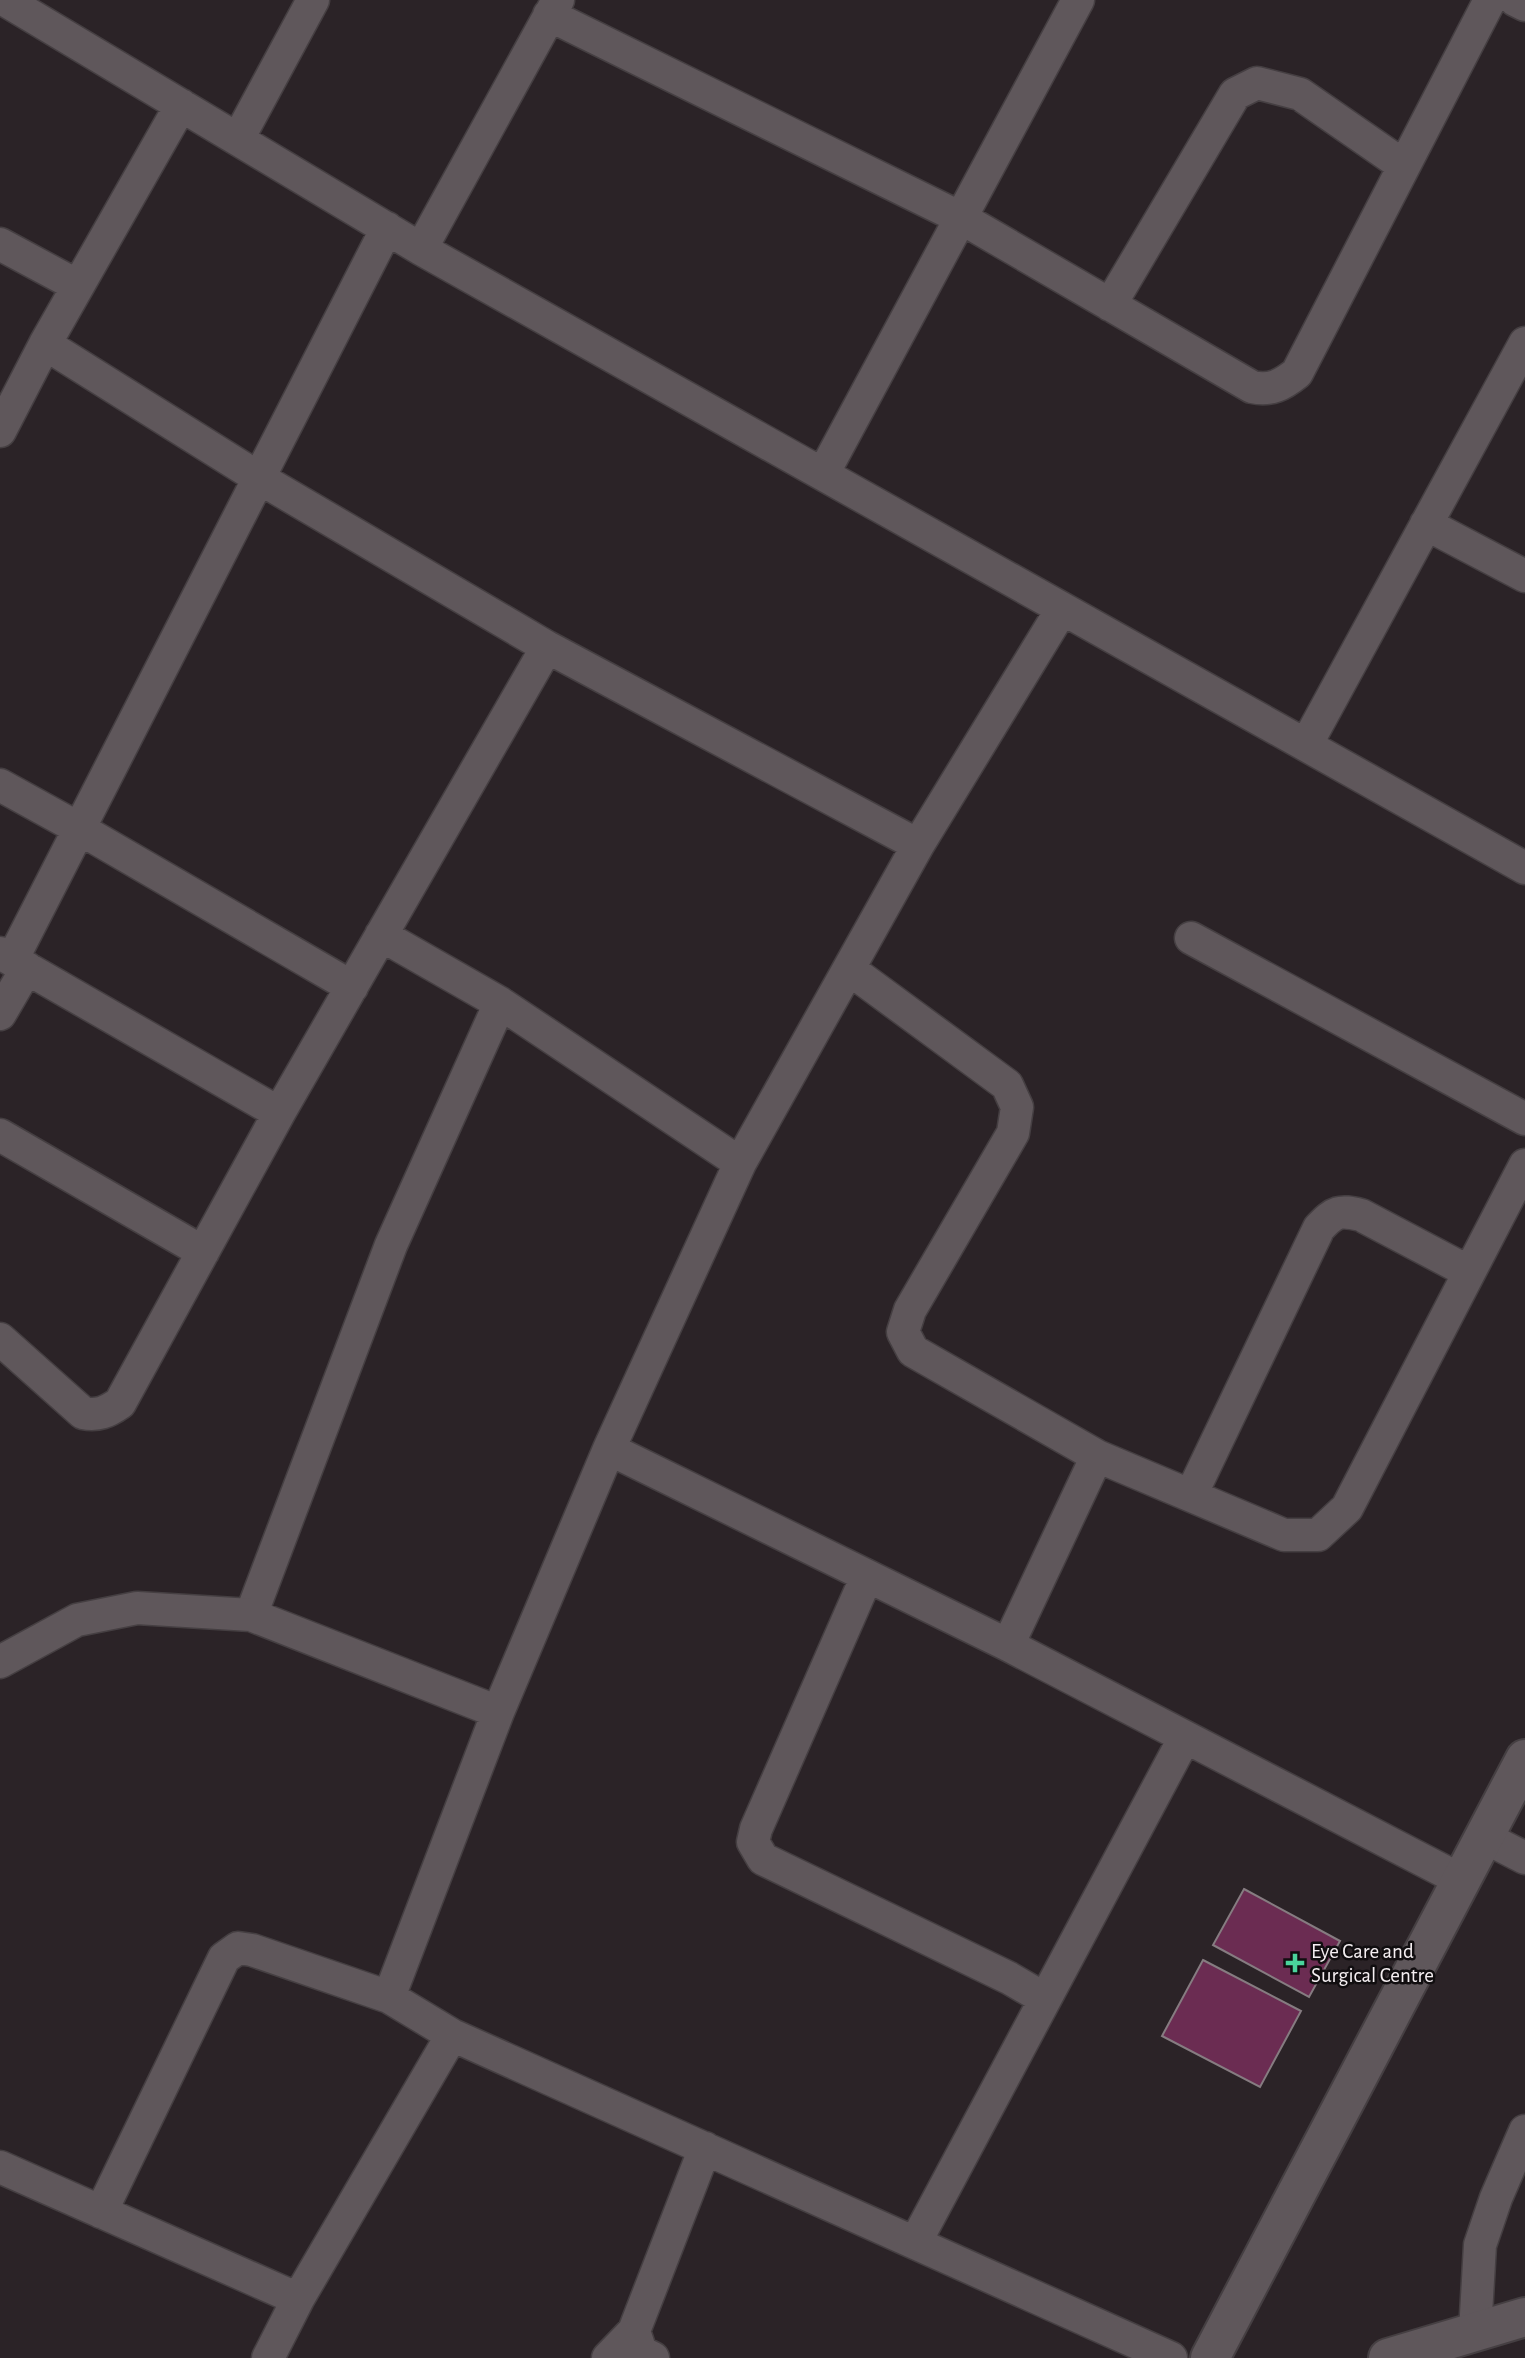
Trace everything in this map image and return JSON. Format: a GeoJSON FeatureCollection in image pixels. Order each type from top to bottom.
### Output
{"type":"FeatureCollection","features":[{"type":"Feature","properties":{"kind":"street"},"geometry":{"type":"LineString","coordinates":[[238,139],[313,0]]}},
{"type":"Feature","properties":{"kind":"street"},"geometry":{"type":"LineString","coordinates":[[823,474],[1078,0]]}},
{"type":"Feature","properties":{"kind":"street"},"geometry":{"type":"LineString","coordinates":[[421,249],[554,8],[961,218],[1252,387],[1266,390],[1283,384],[1297,373],[1490,0]]}},
{"type":"Feature","properties":{"kind":"street"},"geometry":{"type":"LineString","coordinates":[[1515,0],[1525,5]]}},
{"type":"Feature","properties":{"kind":"street"},"geometry":{"type":"LineString","coordinates":[[26,5],[181,105],[421,249],[1525,868]]}},
{"type":"Feature","properties":{"kind":"street"},"geometry":{"type":"LineString","coordinates":[[1110,305],[1236,94],[1257,83],[1300,94],[1404,166]]}},
{"type":"Feature","properties":{"kind":"street"},"geometry":{"type":"LineString","coordinates":[[0,431],[45,344],[181,105]]}},
{"type":"Feature","properties":{"kind":"street"},"geometry":{"type":"LineString","coordinates":[[0,1014],[13,961],[78,828],[387,228]]}},
{"type":"Feature","properties":{"kind":"street"},"geometry":{"type":"LineString","coordinates":[[0,244],[78,286]]}},
{"type":"Feature","properties":{"kind":"street"},"geometry":{"type":"LineString","coordinates":[[1306,745],[1525,343]]}},
{"type":"Feature","properties":{"kind":"street"},"geometry":{"type":"LineString","coordinates":[[45,344],[259,478],[547,647],[918,845]]}},
{"type":"Feature","properties":{"kind":"street"},"geometry":{"type":"LineString","coordinates":[[1426,524],[1525,576]]}},
{"type":"Feature","properties":{"kind":"street"},"geometry":{"type":"LineString","coordinates":[[389,1997],[498,1712],[609,1449],[740,1163],[918,845],[1062,609]]}},
{"type":"Feature","properties":{"kind":"street"},"geometry":{"type":"LineString","coordinates":[[0,1339],[83,1413],[107,1413],[120,1403],[279,1113],[547,647]]}},
{"type":"Feature","properties":{"kind":"street"},"geometry":{"type":"LineString","coordinates":[[0,785],[352,987]]}},
{"type":"Feature","properties":{"kind":"street"},"geometry":{"type":"LineString","coordinates":[[381,936],[500,1003],[740,1163]]}},
{"type":"Feature","properties":{"kind":"street"},"geometry":{"type":"LineString","coordinates":[[1191,938],[1525,1119]]}},
{"type":"Feature","properties":{"kind":"street"},"geometry":{"type":"LineString","coordinates":[[13,961],[279,1113]]}},
{"type":"Feature","properties":{"kind":"street"},"geometry":{"type":"LineString","coordinates":[[849,970],[1007,1085],[1017,1107],[1013,1133],[910,1310],[903,1332],[913,1351],[1097,1456],[1284,1535],[1318,1535],[1347,1508],[1525,1165]]}},
{"type":"Feature","properties":{"kind":"street"},"geometry":{"type":"LineString","coordinates":[[251,1615],[391,1245],[500,1003]]}},
{"type":"Feature","properties":{"kind":"street"},"geometry":{"type":"LineString","coordinates":[[0,1135],[203,1252]]}},
{"type":"Feature","properties":{"kind":"street"},"geometry":{"type":"LineString","coordinates":[[1191,1495],[1319,1227],[1331,1215],[1343,1211],[1362,1215],[1469,1272]]}},
{"type":"Feature","properties":{"kind":"street"},"geometry":{"type":"LineString","coordinates":[[609,1449],[1008,1645],[1461,1880]]}},
{"type":"Feature","properties":{"kind":"street"},"geometry":{"type":"LineString","coordinates":[[1008,1645],[1097,1456]]}},
{"type":"Feature","properties":{"kind":"street"},"geometry":{"type":"LineString","coordinates":[[867,1576],[756,1829],[753,1842],[763,1859],[1009,1978],[1045,1999]]}},
{"type":"Feature","properties":{"kind":"street"},"geometry":{"type":"LineString","coordinates":[[0,1662],[77,1620],[137,1608],[251,1615],[498,1712]]}},
{"type":"Feature","properties":{"kind":"street"},"geometry":{"type":"LineString","coordinates":[[915,2243],[1185,1737]]}},
{"type":"Feature","properties":{"kind":"street"},"geometry":{"type":"LineString","coordinates":[[1210,2358],[1525,1759]]}},
{"type":"Feature","properties":{"kind":"street"},"geometry":{"type":"LineString","coordinates":[[1483,1838],[1525,1858]]}},
{"type":"Feature","properties":{"kind":"street"},"geometry":{"type":"LineString","coordinates":[[101,2211],[224,1958],[238,1948],[252,1950],[389,1997],[452,2035],[1171,2358]]}},
{"type":"Feature","properties":{"kind":"street"},"geometry":{"type":"LineString","coordinates":[[268,2358],[298,2299],[452,2035]]}},
{"type":"Feature","properties":{"kind":"street"},"geometry":{"type":"LineString","coordinates":[[1475,2332],[1480,2245],[1496,2198],[1525,2131]]}},
{"type":"Feature","properties":{"kind":"street"},"geometry":{"type":"LineString","coordinates":[[608,2358],[634,2331],[705,2148]]}},
{"type":"Feature","properties":{"kind":"street"},"geometry":{"type":"LineString","coordinates":[[0,2167],[298,2299]]}},
{"type":"Feature","properties":{"kind":"street"},"geometry":{"type":"LineString","coordinates":[[1388,2358],[1525,2317]]}},
{"type":"Feature","properties":{"kind":"street"},"geometry":{"type":"LineString","coordinates":[[634,2331],[641,2352],[653,2358]]}},
{"type":"Feature","properties":{"kind":"building"},"geometry":{"type":"Polygon","coordinates":[[[1244,1889],[1340,1941],[1309,1997],[1213,1945],[1244,1889]]]}},
{"type":"Feature","properties":{"kind":"building"},"geometry":{"type":"Polygon","coordinates":[[[1203,1960],[1301,2011],[1260,2087],[1162,2036],[1203,1960]]]}},
{"type":"Feature","properties":{"kind":"place","name":"Eye Care and Surgical Centre"},"geometry":{"type":"Point","coordinates":[1295,1963]}}]}
